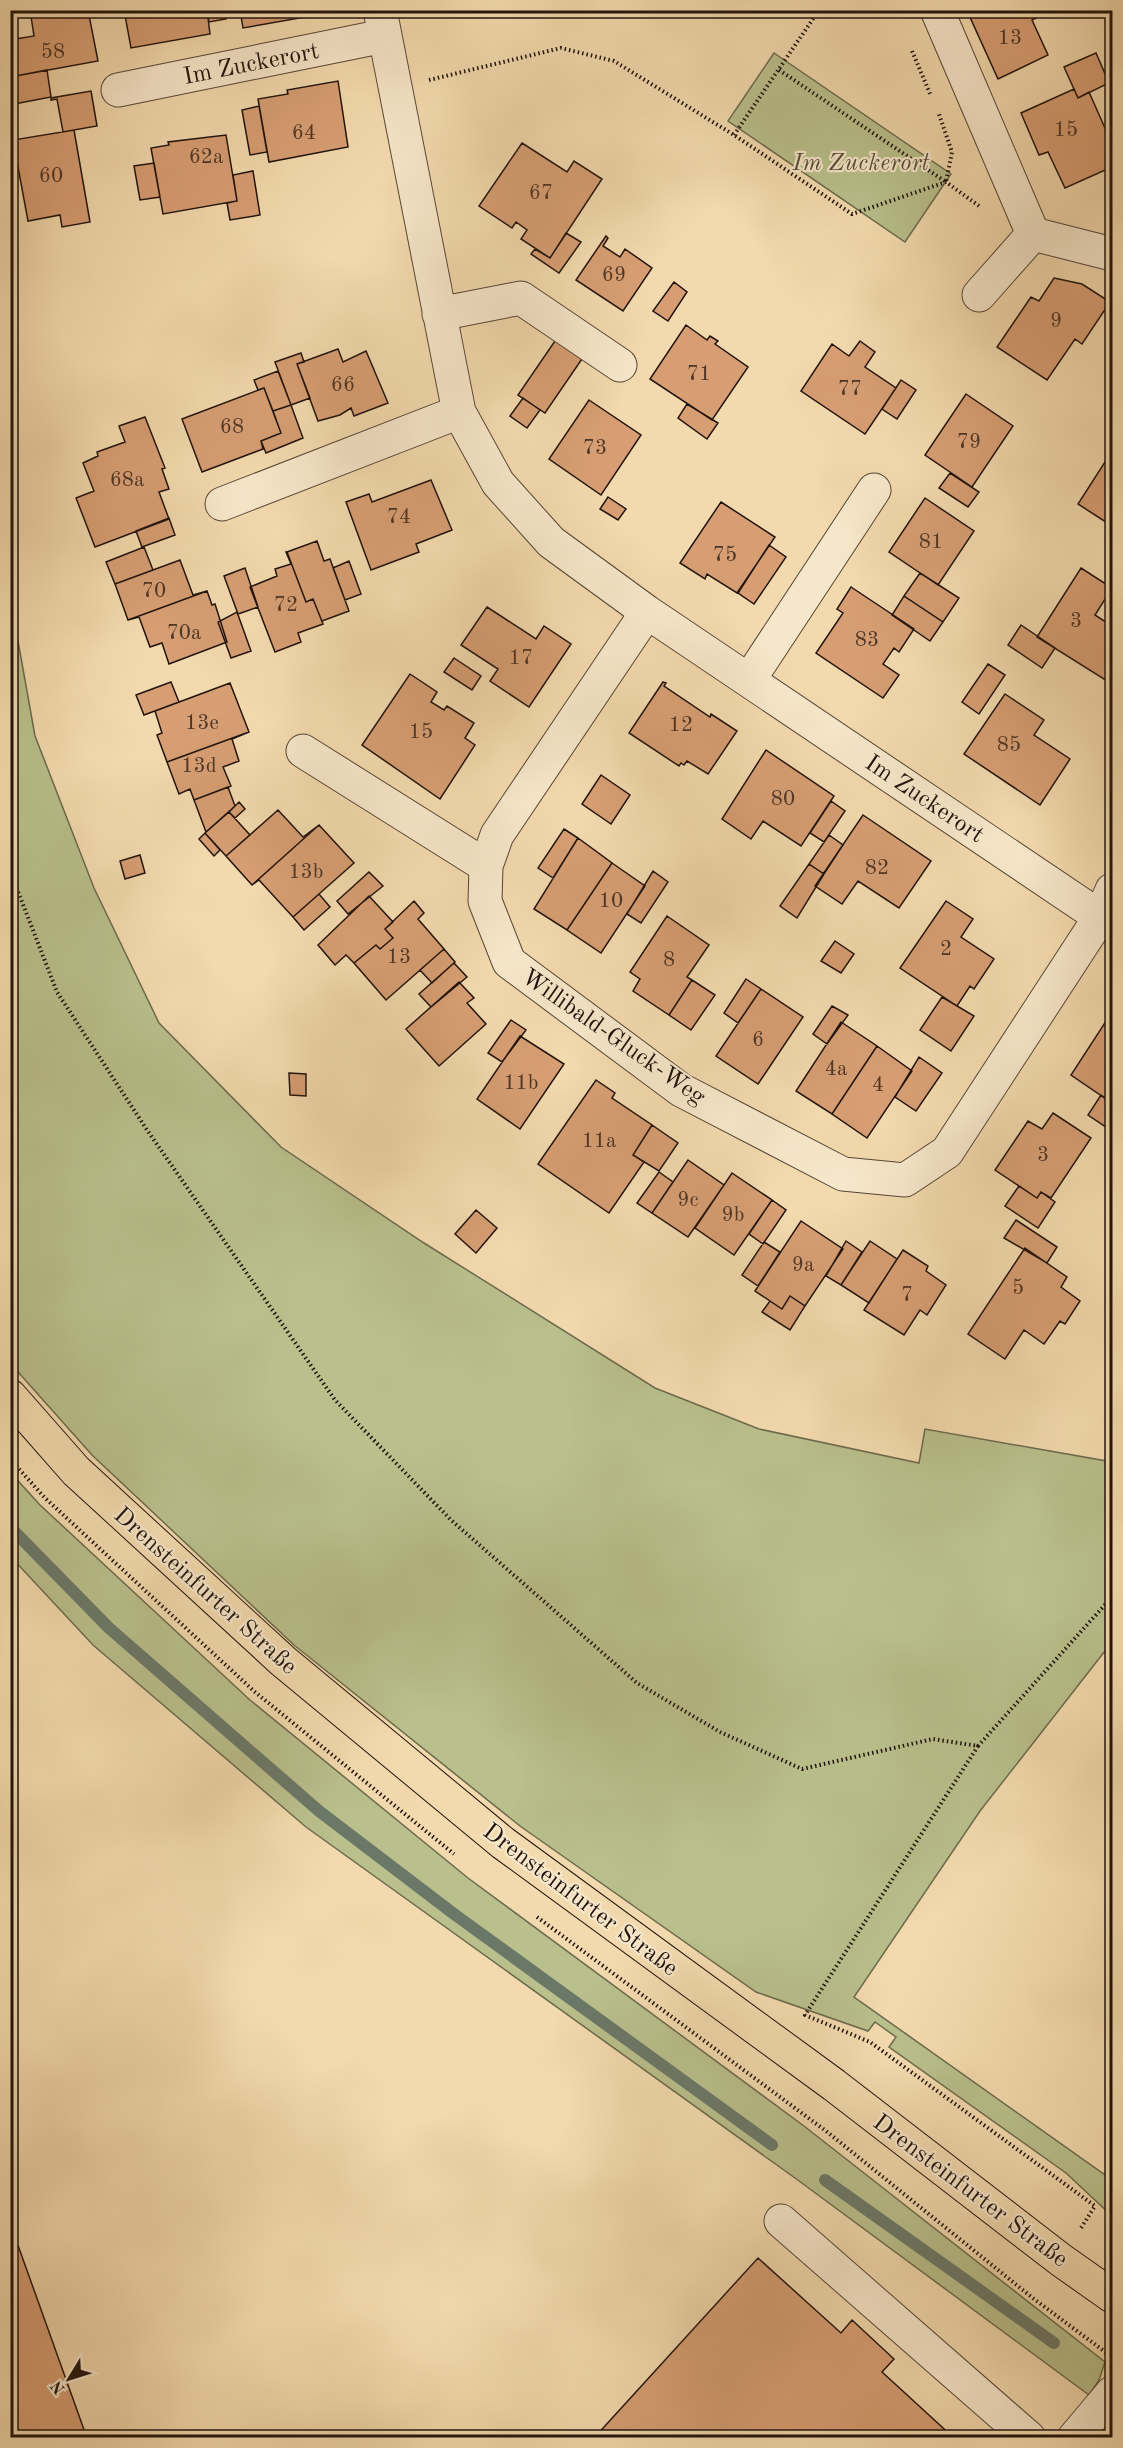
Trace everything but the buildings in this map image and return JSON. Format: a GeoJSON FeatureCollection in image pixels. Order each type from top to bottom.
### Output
{"type":"FeatureCollection","features":[{"type":"Feature","properties":{"kind":"main road","name":"Drensteinfurter Straße"},"geometry":{"type":"LineString","coordinates":[[10,1396],[76,1471],[283,1661],[503,1843],[834,2085],[1061,2260],[1113,2296]]}},
{"type":"Feature","properties":{"kind":"street"},"geometry":{"type":"LineString","coordinates":[[937,10],[1033,234]]}},
{"type":"Feature","properties":{"kind":"street","name":"Im Zuckerort"},"geometry":{"type":"LineString","coordinates":[[118,90],[382,23],[459,412],[498,483],[550,542],[647,612],[1108,911]]}},
{"type":"Feature","properties":{"kind":"street"},"geometry":{"type":"LineString","coordinates":[[1033,234],[1113,254]]}},
{"type":"Feature","properties":{"kind":"street"},"geometry":{"type":"LineString","coordinates":[[979,295],[1033,234]]}},
{"type":"Feature","properties":{"kind":"street"},"geometry":{"type":"LineString","coordinates":[[439,314],[521,298],[620,365]]}},
{"type":"Feature","properties":{"kind":"street"},"geometry":{"type":"LineString","coordinates":[[222,504],[459,412]]}},
{"type":"Feature","properties":{"kind":"street"},"geometry":{"type":"LineString","coordinates":[[749,680],[874,490]]}},
{"type":"Feature","properties":{"kind":"street","name":"Willibald-Gluck-Weg"},"geometry":{"type":"LineString","coordinates":[[647,612],[497,835],[486,866],[485,901],[509,962],[681,1090],[843,1174],[905,1180],[946,1152],[1108,911]]}},
{"type":"Feature","properties":{"kind":"street"},"geometry":{"type":"LineString","coordinates":[[303,751],[486,866]]}},
{"type":"Feature","properties":{"kind":"street"},"geometry":{"type":"LineString","coordinates":[[781,2221],[1029,2438]]}},
{"type":"Feature","properties":{"kind":"street"},"geometry":{"type":"LineString","coordinates":[[1074,2438],[1113,2393]]}},
{"type":"Feature","properties":{"kind":"path"},"geometry":{"type":"LineString","coordinates":[[734,135],[819,10]]}},
{"type":"Feature","properties":{"kind":"path"},"geometry":{"type":"LineString","coordinates":[[910,45],[916,65],[931,97]]}},
{"type":"Feature","properties":{"kind":"path"},"geometry":{"type":"LineString","coordinates":[[394,88],[561,48],[614,60],[734,135],[852,214],[946,182]]}},
{"type":"Feature","properties":{"kind":"path"},"geometry":{"type":"LineString","coordinates":[[779,70],[987,212],[1019,205]]}},
{"type":"Feature","properties":{"kind":"path"},"geometry":{"type":"LineString","coordinates":[[936,108],[952,152],[946,182]]}},
{"type":"Feature","properties":{"kind":"path"},"geometry":{"type":"LineString","coordinates":[[10,871],[57,992],[147,1130],[334,1400],[451,1520],[637,1683],[720,1732],[802,1769],[933,1739],[978,1746]]}},
{"type":"Feature","properties":{"kind":"path"},"geometry":{"type":"LineString","coordinates":[[1095,2206],[870,2042],[805,2015],[978,1746],[1113,1597]]}},
{"type":"Feature","properties":{"kind":"green space","name":"Im Zuckerort"},"geometry":{"type":"Polygon","coordinates":[[[774,53],[951,174],[905,242],[728,121],[774,53]]]}},
{"type":"Feature","properties":{"kind":"green space"},"geometry":{"type":"Polygon","coordinates":[[[11,602],[35,736],[94,888],[159,1023],[281,1147],[424,1243],[655,1388],[759,1429],[919,1463],[925,1429],[1112,1462],[1112,1642],[980,1811],[854,1997],[1112,2180],[1112,2216],[1066,2173],[889,2047],[896,2037],[875,2022],[868,2031],[756,1992],[520,1826],[294,1645],[92,1455],[11,1364],[11,602]]]}},
{"type":"Feature","properties":{"kind":"green space"},"geometry":{"type":"Polygon","coordinates":[[[10,1472],[40,1505],[250,1700],[468,1878],[804,2126],[1105,2362],[1099,2380],[1089,2395],[795,2178],[306,1827],[93,1645],[11,1557],[10,1472]]]}},
{"type":"Feature","properties":{"kind":"waterway"},"geometry":{"type":"LineString","coordinates":[[10,1527],[109,1628],[319,1811],[454,1914],[772,2145]]}},
{"type":"Feature","properties":{"kind":"waterway"},"geometry":{"type":"LineString","coordinates":[[825,2180],[1054,2343]]}}]}
